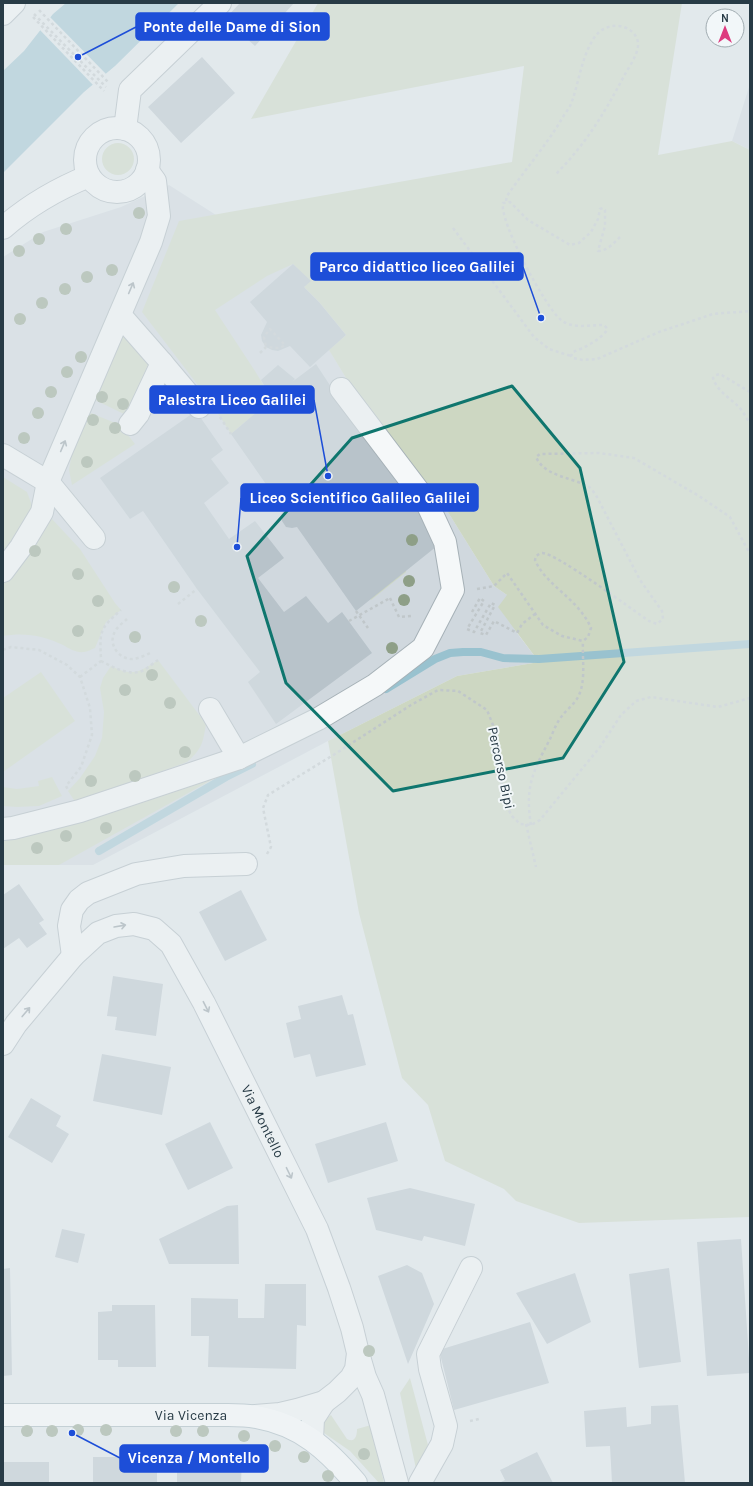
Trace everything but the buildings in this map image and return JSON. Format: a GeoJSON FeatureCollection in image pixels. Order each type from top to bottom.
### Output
{"type":"FeatureCollection","features":[{"type":"Feature","properties":{"kind":"main road","name":"Via Vicenza"},"geometry":{"type":"LineString","coordinates":[[3,1415],[255,1416],[283,1424],[312,1439],[328,1452],[356,1483]]}},
{"type":"Feature","properties":{"kind":"street"},"geometry":{"type":"LineString","coordinates":[[3,14],[14,3]]}},
{"type":"Feature","properties":{"kind":"street"},"geometry":{"type":"LineString","coordinates":[[126,129],[130,90],[220,3]]}},
{"type":"Feature","properties":{"kind":"street"},"geometry":{"type":"LineString","coordinates":[[111,129],[126,129],[135,133],[147,150],[149,160],[147,170],[135,187],[126,191],[115,192],[105,190],[96,184],[89,176],[85,167],[85,156],[93,139],[101,132],[111,129]]}},
{"type":"Feature","properties":{"kind":"street"},"geometry":{"type":"LineString","coordinates":[[3,571],[21,547],[42,512],[47,489],[151,242],[159,216],[155,181],[147,170]]}},
{"type":"Feature","properties":{"kind":"street"},"geometry":{"type":"LineString","coordinates":[[3,228],[18,215],[44,198],[89,176]]}},
{"type":"Feature","properties":{"kind":"street"},"geometry":{"type":"LineString","coordinates":[[120,314],[162,363],[209,410]]}},
{"type":"Feature","properties":{"kind":"street"},"geometry":{"type":"LineString","coordinates":[[130,424],[138,414],[162,363]]}},
{"type":"Feature","properties":{"kind":"street"},"geometry":{"type":"LineString","coordinates":[[3,829],[13,828],[80,811],[238,758],[318,719],[375,685],[423,648],[453,590],[446,542],[426,501],[341,389]]}},
{"type":"Feature","properties":{"kind":"street"},"geometry":{"type":"LineString","coordinates":[[3,455],[47,489],[90,542]]}},
{"type":"Feature","properties":{"kind":"street"},"geometry":{"type":"LineString","coordinates":[[3,470],[47,489]]}},
{"type":"Feature","properties":{"kind":"street"},"geometry":{"type":"LineString","coordinates":[[210,709],[238,758]]}},
{"type":"Feature","properties":{"kind":"street"},"geometry":{"type":"LineString","coordinates":[[73,956],[69,926],[72,910],[79,900],[88,893],[136,874],[184,866],[246,864]]}},
{"type":"Feature","properties":{"kind":"street","name":"Via Montello"},"geometry":{"type":"LineString","coordinates":[[3,1044],[16,1024],[73,956],[98,933],[116,926],[134,924],[154,929],[171,944],[204,1002],[317,1229],[337,1281],[352,1328],[358,1353],[356,1369],[351,1378],[324,1402],[313,1418],[312,1439]]}},
{"type":"Feature","properties":{"kind":"street"},"geometry":{"type":"LineString","coordinates":[[420,1483],[442,1444],[446,1426],[430,1369],[428,1354],[471,1268]]}},
{"type":"Feature","properties":{"kind":"street"},"geometry":{"type":"LineString","coordinates":[[358,1353],[365,1377],[371,1390],[397,1483]]}},
{"type":"Feature","properties":{"kind":"street"},"geometry":{"type":"LineString","coordinates":[[345,1384],[356,1383],[371,1390]]}},
{"type":"Feature","properties":{"kind":"street","name":"Via Montello"},"geometry":{"type":"LineString","coordinates":[[255,1416],[286,1413],[324,1402]]}},
{"type":"Feature","properties":{"kind":"path"},"geometry":{"type":"LineString","coordinates":[[40,10],[111,85]]}},
{"type":"Feature","properties":{"kind":"path"},"geometry":{"type":"LineString","coordinates":[[32,17],[109,96]]}},
{"type":"Feature","properties":{"kind":"path"},"geometry":{"type":"LineString","coordinates":[[42,21],[107,88]]}},
{"type":"Feature","properties":{"kind":"path"},"geometry":{"type":"LineString","coordinates":[[555,175],[588,138],[613,97],[633,59],[638,46],[637,36],[630,30],[621,26],[610,26],[602,30],[595,37],[588,48],[570,105],[555,131],[507,196],[503,207],[504,215],[518,250],[546,302],[561,320],[571,326],[603,325],[606,327],[607,330],[604,334],[581,349],[573,352],[571,356]]}},
{"type":"Feature","properties":{"kind":"path"},"geometry":{"type":"LineString","coordinates":[[506,202],[510,202],[528,220],[570,245],[580,243],[591,232],[598,219],[600,209],[603,208],[606,212],[605,226],[598,251],[601,252],[605,250],[620,237]]}},
{"type":"Feature","properties":{"kind":"path"},"geometry":{"type":"LineString","coordinates":[[453,228],[534,337],[549,350],[571,356],[573,358],[582,360],[597,359],[659,332],[713,314],[750,311]]}},
{"type":"Feature","properties":{"kind":"path"},"geometry":{"type":"LineString","coordinates":[[260,353],[266,347],[280,348],[285,345],[270,328],[264,337],[266,347]]}},
{"type":"Feature","properties":{"kind":"path"},"geometry":{"type":"LineString","coordinates":[[750,392],[720,374],[716,375],[714,378],[719,389],[740,408],[750,423]]}},
{"type":"Feature","properties":{"kind":"path"},"geometry":{"type":"LineString","coordinates":[[209,410],[231,434]]}},
{"type":"Feature","properties":{"kind":"path"},"geometry":{"type":"LineString","coordinates":[[494,586],[507,572],[543,625],[562,636],[582,641],[588,637],[591,628],[586,618],[575,604],[539,569],[535,560],[536,556],[542,553],[551,555],[649,621],[657,624],[663,619],[662,611],[640,580],[597,497],[589,487],[556,475],[539,462],[536,457],[540,454],[599,453],[634,458],[699,496],[730,517],[750,554]]}},
{"type":"Feature","properties":{"kind":"path"},"geometry":{"type":"LineString","coordinates":[[178,604],[198,589]]}},
{"type":"Feature","properties":{"kind":"path"},"geometry":{"type":"LineString","coordinates":[[348,621],[390,598],[399,618],[413,616]]}},
{"type":"Feature","properties":{"kind":"path"},"geometry":{"type":"LineString","coordinates":[[468,618],[480,598],[484,601],[467,629],[474,632],[491,603],[495,605],[480,633],[486,635],[494,621],[517,633],[522,624],[535,614]]}},
{"type":"Feature","properties":{"kind":"path"},"geometry":{"type":"LineString","coordinates":[[102,661],[101,633],[106,622],[121,610]]}},
{"type":"Feature","properties":{"kind":"path"},"geometry":{"type":"LineString","coordinates":[[356,611],[368,628]]}},
{"type":"Feature","properties":{"kind":"path"},"geometry":{"type":"LineString","coordinates":[[127,619],[115,630],[112,638],[114,648],[122,656],[132,659],[152,652]]}},
{"type":"Feature","properties":{"kind":"path"},"geometry":{"type":"LineString","coordinates":[[582,641],[582,682],[579,695],[572,706],[561,717],[534,768],[528,795],[531,825],[540,820],[600,747],[621,715],[636,701],[652,696],[718,707],[750,698]]}},
{"type":"Feature","properties":{"kind":"path"},"geometry":{"type":"LineString","coordinates":[[3,650],[11,647],[40,650],[66,665],[80,677],[90,708],[92,735],[81,767],[66,786],[80,811]]}},
{"type":"Feature","properties":{"kind":"path"},"geometry":{"type":"LineString","coordinates":[[102,661],[117,669],[131,672],[142,671],[158,660]]}},
{"type":"Feature","properties":{"kind":"path"},"geometry":{"type":"LineString","coordinates":[[80,677],[102,661]]}},
{"type":"Feature","properties":{"kind":"path","name":"Percorso Bipi"},"geometry":{"type":"LineString","coordinates":[[246,864],[264,858],[271,847],[263,808],[268,795],[411,705],[438,690],[458,691],[487,710],[494,725],[507,807],[512,816],[520,824],[531,825]]}},
{"type":"Feature","properties":{"kind":"path"},"geometry":{"type":"LineString","coordinates":[[750,780],[750,788]]}},
{"type":"Feature","properties":{"kind":"path"},"geometry":{"type":"LineString","coordinates":[[526,824],[536,867]]}},
{"type":"Feature","properties":{"kind":"highlighted area"},"geometry":{"type":"Polygon","coordinates":[[[512,386],[580,468],[624,662],[563,758],[393,791],[286,683],[247,556],[352,438],[512,386]]]}},
{"type":"Feature","properties":{"kind":"shaded area"},"geometry":{"type":"Polygon","coordinates":[[[750,84],[750,150],[732,141],[750,84]]]}},
{"type":"Feature","properties":{"kind":"shaded area"},"geometry":{"type":"Polygon","coordinates":[[[169,185],[293,264],[311,281],[305,288],[319,302],[346,335],[330,351],[349,383],[446,509],[494,586],[507,595],[517,633],[539,662],[457,676],[328,741],[93,865],[3,865],[3,257],[43,232],[121,207],[169,185]]]}},
{"type":"Feature","properties":{"kind":"green space"},"geometry":{"type":"Polygon","coordinates":[[[318,3],[682,3],[658,155],[732,141],[750,150],[750,1217],[579,1223],[516,1201],[504,1189],[445,1161],[428,1105],[402,1078],[359,913],[328,741],[457,676],[539,662],[498,607],[507,595],[494,586],[446,509],[349,383],[329,350],[346,335],[319,302],[304,287],[310,281],[293,264],[267,276],[215,310],[272,399],[292,382],[400,529],[406,572],[371,600],[245,422],[231,434],[210,401],[142,312],[179,221],[512,162],[524,66],[251,119],[318,3]]]}},
{"type":"Feature","properties":{"kind":"green space"},"geometry":{"type":"Polygon","coordinates":[[[115,143],[121,143],[131,150],[134,159],[133,165],[127,172],[121,175],[115,175],[105,168],[102,162],[102,156],[109,146],[115,143]]]}},
{"type":"Feature","properties":{"kind":"green space"},"geometry":{"type":"Polygon","coordinates":[[[125,328],[151,358],[126,415],[95,400],[125,328]]]}},
{"type":"Feature","properties":{"kind":"green space"},"geometry":{"type":"Polygon","coordinates":[[[91,413],[120,425],[135,444],[72,485],[69,470],[72,452],[91,413]]]}},
{"type":"Feature","properties":{"kind":"green space"},"geometry":{"type":"Polygon","coordinates":[[[3,477],[27,492],[33,508],[24,527],[3,554],[3,477]]]}},
{"type":"Feature","properties":{"kind":"green space"},"geometry":{"type":"Polygon","coordinates":[[[52,519],[80,549],[121,610],[106,622],[95,648],[85,652],[76,651],[41,637],[19,634],[3,636],[3,583],[52,519]]]}},
{"type":"Feature","properties":{"kind":"green space"},"geometry":{"type":"Polygon","coordinates":[[[158,660],[206,724],[203,741],[199,749],[187,762],[76,803],[68,791],[80,778],[95,756],[102,738],[104,712],[100,688],[103,678],[111,666],[125,671],[136,672],[146,668],[158,660]]]}},
{"type":"Feature","properties":{"kind":"green space"},"geometry":{"type":"Polygon","coordinates":[[[41,672],[75,721],[3,772],[3,698],[41,672]]]}},
{"type":"Feature","properties":{"kind":"green space"},"geometry":{"type":"Polygon","coordinates":[[[242,763],[59,865],[3,865],[3,837],[242,763]]]}},
{"type":"Feature","properties":{"kind":"green space"},"geometry":{"type":"Polygon","coordinates":[[[52,777],[62,796],[39,806],[3,806],[3,787],[17,789],[39,786],[38,781],[52,777]]]}},
{"type":"Feature","properties":{"kind":"green space"},"geometry":{"type":"Polygon","coordinates":[[[410,1378],[428,1445],[416,1469],[400,1393],[410,1378]]]}},
{"type":"Feature","properties":{"kind":"green space"},"geometry":{"type":"Polygon","coordinates":[[[331,1415],[347,1439],[350,1440],[355,1438],[357,1429],[371,1425],[384,1483],[379,1483],[350,1451],[321,1431],[323,1421],[331,1415]]]}},
{"type":"Feature","properties":{"kind":"water"},"geometry":{"type":"Polygon","coordinates":[[[66,3],[179,3],[115,66],[84,92],[3,173],[3,71],[24,51],[53,14],[66,3]]]}},
{"type":"Feature","properties":{"kind":"pier"},"geometry":{"type":"Polygon","coordinates":[[[49,16],[107,75],[94,86],[39,29],[49,16]]]}},
{"type":"Feature","properties":{"kind":"waterway"},"geometry":{"type":"LineString","coordinates":[[386,689],[435,659],[450,653],[481,652],[503,658],[539,659],[750,644]]}},
{"type":"Feature","properties":{"kind":"waterway"},"geometry":{"type":"LineString","coordinates":[[99,851],[226,777],[252,764]]}},
{"type":"Feature","properties":{"kind":"place","name":"Ponte delle Dame di Sion"},"geometry":{"type":"Point","coordinates":[78,57]}},
{"type":"Feature","properties":{"kind":"place","name":"Parco didattico liceo Galilei"},"geometry":{"type":"Point","coordinates":[541,318]}},
{"type":"Feature","properties":{"kind":"place","name":"Palestra Liceo Galilei"},"geometry":{"type":"Point","coordinates":[328,476]}},
{"type":"Feature","properties":{"kind":"place","name":"Liceo Scientifico Galileo Galilei"},"geometry":{"type":"Point","coordinates":[237,547]}},
{"type":"Feature","properties":{"kind":"place","name":"Vicenza / Montello"},"geometry":{"type":"Point","coordinates":[72,1433]}}]}
